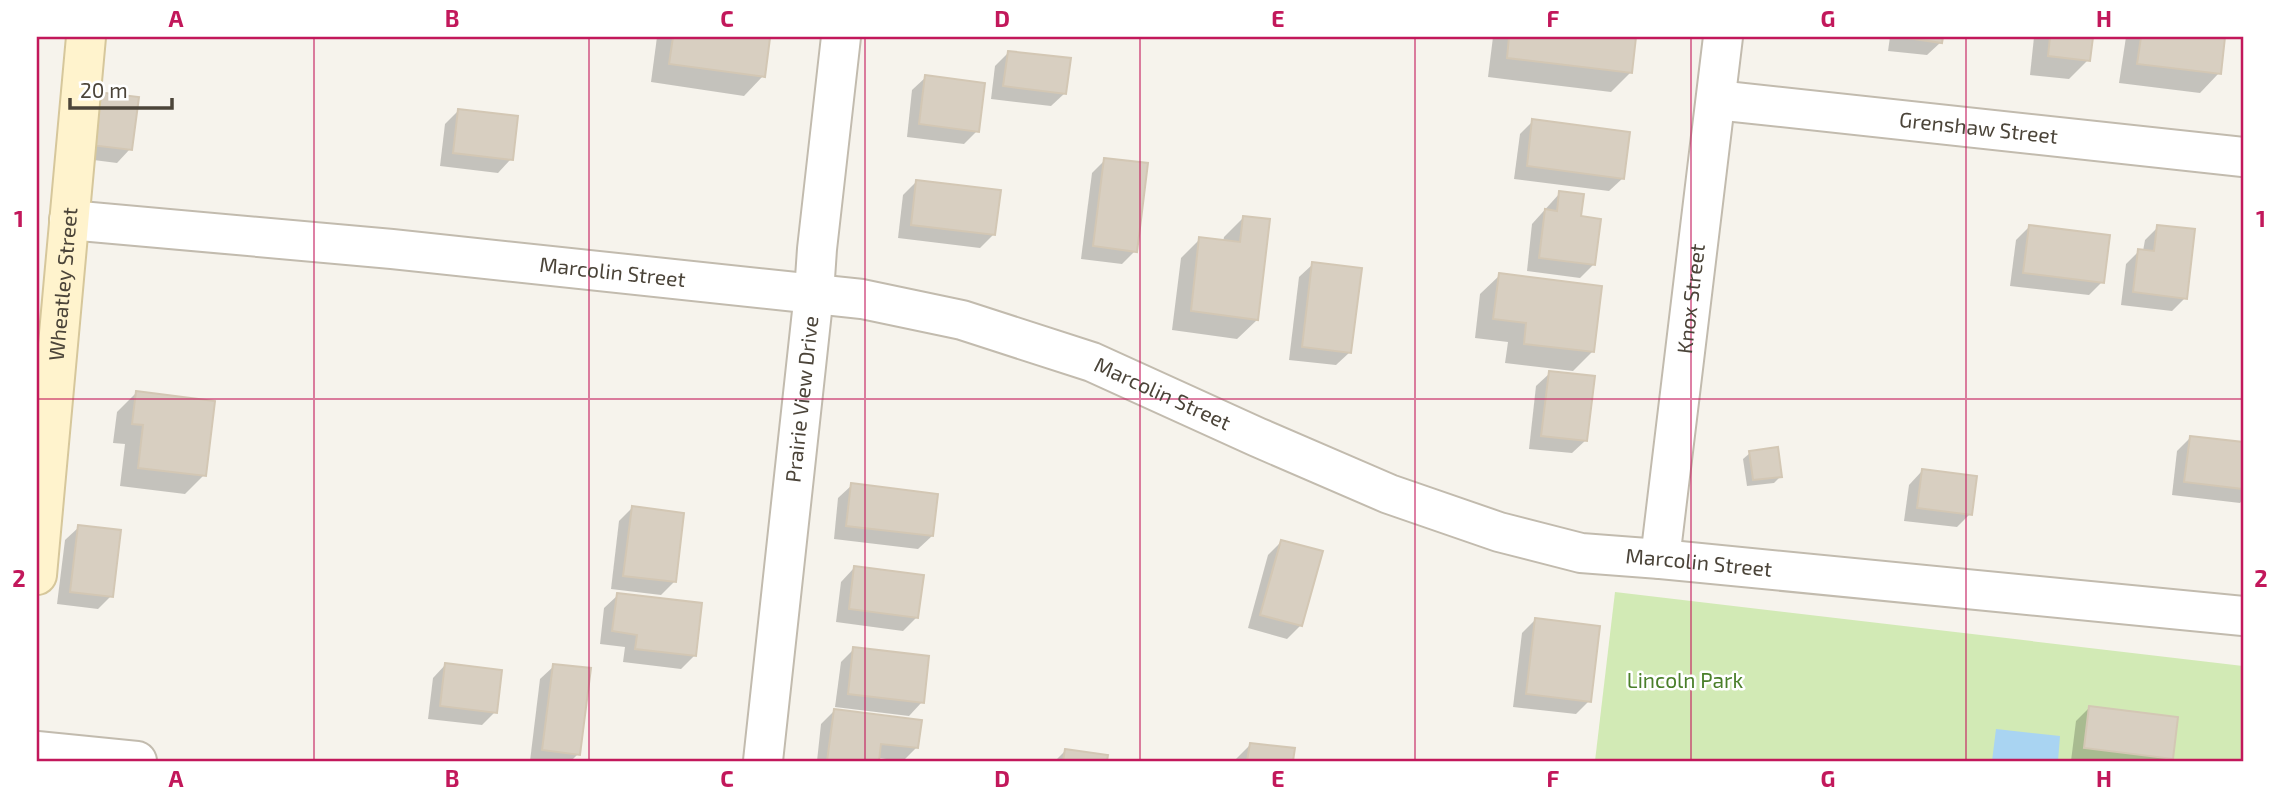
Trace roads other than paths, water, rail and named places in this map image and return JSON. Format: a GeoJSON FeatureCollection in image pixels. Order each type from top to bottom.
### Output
{"type":"FeatureCollection","features":[{"type":"Feature","properties":{"kind":"main road","name":"Wheatley Street"},"geometry":{"type":"LineString","coordinates":[[37,575],[86,37]]}},
{"type":"Feature","properties":{"kind":"street","name":"Prairie View Drive"},"geometry":{"type":"LineString","coordinates":[[763,761],[841,37]]}},
{"type":"Feature","properties":{"kind":"street","name":"Knox Street"},"geometry":{"type":"LineString","coordinates":[[1660,559],[1723,37]]}},
{"type":"Feature","properties":{"kind":"street","name":"Grenshaw Street"},"geometry":{"type":"LineString","coordinates":[[1716,100],[2243,157]]}},
{"type":"Feature","properties":{"kind":"street","name":"Marcolin Street"},"geometry":{"type":"LineString","coordinates":[[69,220],[392,249],[862,299],[962,320],[1092,362],[1389,494],[1499,532],[1581,553],[2243,616]]}},
{"type":"Feature","properties":{"kind":"street"},"geometry":{"type":"LineString","coordinates":[[37,751],[137,761]]}},
{"type":"Feature","properties":{"kind":"water"},"geometry":{"type":"Polygon","coordinates":[[[1996,729],[2060,736],[2058,761],[1992,761],[1996,729]]]}},
{"type":"Feature","properties":{"kind":"park label","name":"Lincoln Park"},"geometry":{"type":"Point","coordinates":[1685,681]}}]}
